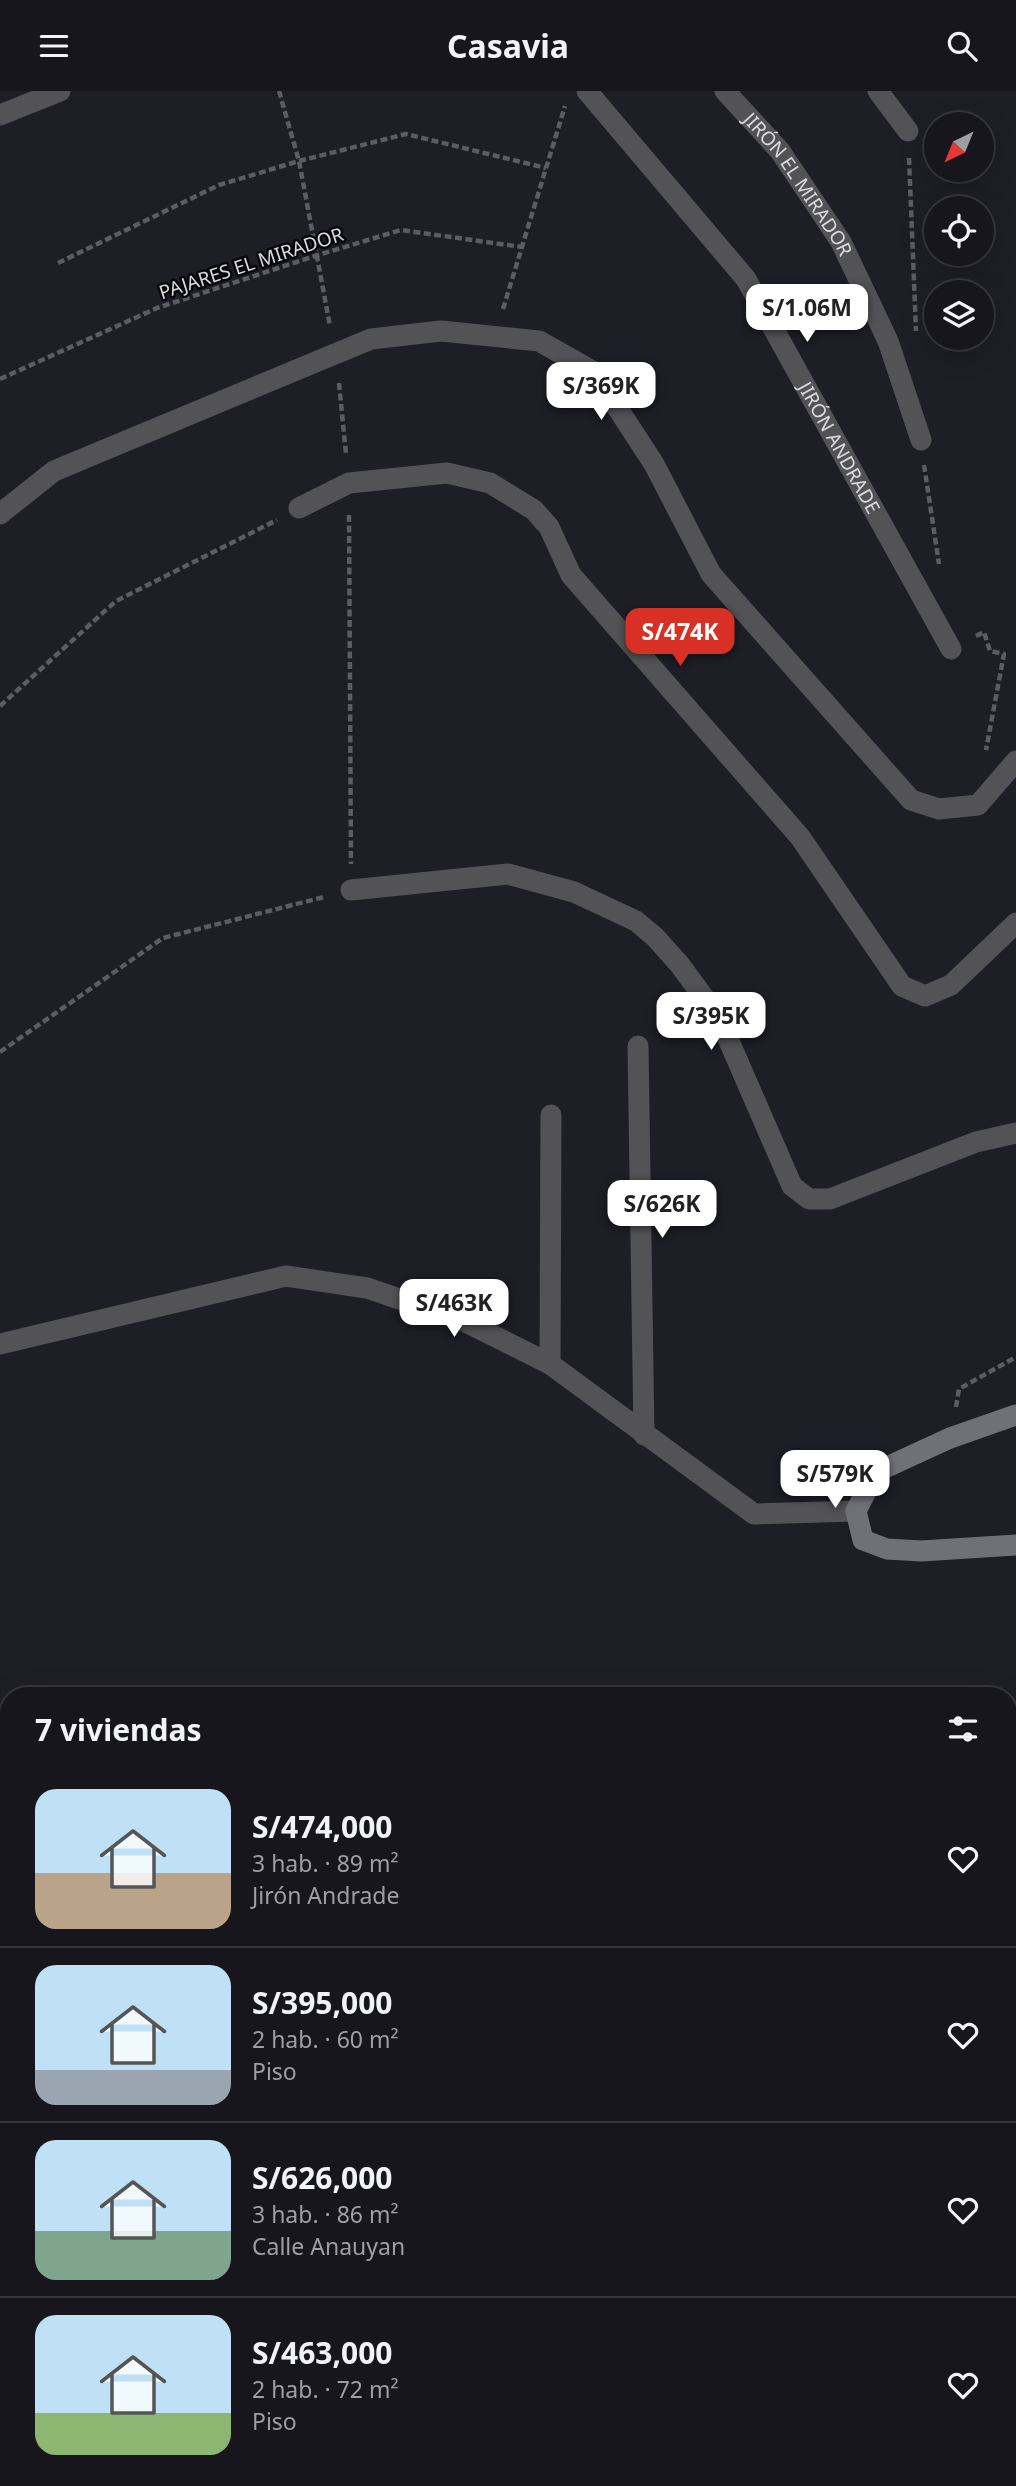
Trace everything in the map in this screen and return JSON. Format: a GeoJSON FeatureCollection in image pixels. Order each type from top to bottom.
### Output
{"type":"FeatureCollection","features":[{"type":"Feature","properties":{"kind":"street"},"geometry":{"type":"LineString","coordinates":[[0,115],[60,91]]}},
{"type":"Feature","properties":{"kind":"street","name":"JIRÓN ANDRADE"},"geometry":{"type":"LineString","coordinates":[[587,91],[746,279],[951,649]]}},
{"type":"Feature","properties":{"kind":"street","name":"JIRÓN EL MIRADOR"},"geometry":{"type":"LineString","coordinates":[[725,91],[780,151],[841,242],[888,341],[920,440]]}},
{"type":"Feature","properties":{"kind":"street"},"geometry":{"type":"LineString","coordinates":[[878,91],[908,131]]}},
{"type":"Feature","properties":{"kind":"street"},"geometry":{"type":"LineString","coordinates":[[0,514],[54,471],[371,339],[442,331],[539,341],[594,372],[654,464],[711,574],[911,800],[939,809],[978,805],[1016,761]]}},
{"type":"Feature","properties":{"kind":"street"},"geometry":{"type":"LineString","coordinates":[[299,508],[349,483],[447,473],[490,483],[534,510],[549,527],[571,575],[800,837],[902,986],[925,996],[951,985],[1016,923]]}},
{"type":"Feature","properties":{"kind":"street"},"geometry":{"type":"LineString","coordinates":[[351,890],[508,874],[575,892],[636,921],[655,937],[680,965],[719,1018],[792,1186],[808,1199],[830,1199],[975,1142],[1016,1133]]}},
{"type":"Feature","properties":{"kind":"street"},"geometry":{"type":"LineString","coordinates":[[638,1046],[645,1435]]}},
{"type":"Feature","properties":{"kind":"street"},"geometry":{"type":"LineString","coordinates":[[551,1115],[551,1364]]}},
{"type":"Feature","properties":{"kind":"street"},"geometry":{"type":"LineString","coordinates":[[0,1344],[285,1276],[367,1288],[464,1321],[551,1364],[754,1514],[856,1510]]}},
{"type":"Feature","properties":{"kind":"street"},"geometry":{"type":"LineString","coordinates":[[1016,1415],[950,1438],[876,1472],[856,1510],[863,1540],[887,1549],[921,1551],[1016,1545]]}},
{"type":"Feature","properties":{"kind":"path"},"geometry":{"type":"LineString","coordinates":[[495,337],[566,104]]}},
{"type":"Feature","properties":{"kind":"path"},"geometry":{"type":"LineString","coordinates":[[908,131],[916,332]]}},
{"type":"Feature","properties":{"kind":"path"},"geometry":{"type":"LineString","coordinates":[[58,263],[219,185],[406,134],[546,168]]}},
{"type":"Feature","properties":{"kind":"path","name":"PAJARES EL MIRADOR"},"geometry":{"type":"LineString","coordinates":[[0,379],[157,308],[401,230],[522,247]]}},
{"type":"Feature","properties":{"kind":"path"},"geometry":{"type":"LineString","coordinates":[[920,440],[940,571]]}},
{"type":"Feature","properties":{"kind":"path"},"geometry":{"type":"LineString","coordinates":[[0,706],[116,601],[299,508]]}},
{"type":"Feature","properties":{"kind":"path"},"geometry":{"type":"LineString","coordinates":[[951,649],[984,632],[990,651],[1004,654],[984,763]]}},
{"type":"Feature","properties":{"kind":"path"},"geometry":{"type":"LineString","coordinates":[[0,1052],[163,938],[351,890]]}},
{"type":"Feature","properties":{"kind":"path"},"geometry":{"type":"LineString","coordinates":[[950,1438],[959,1389],[1016,1357]]}}]}
